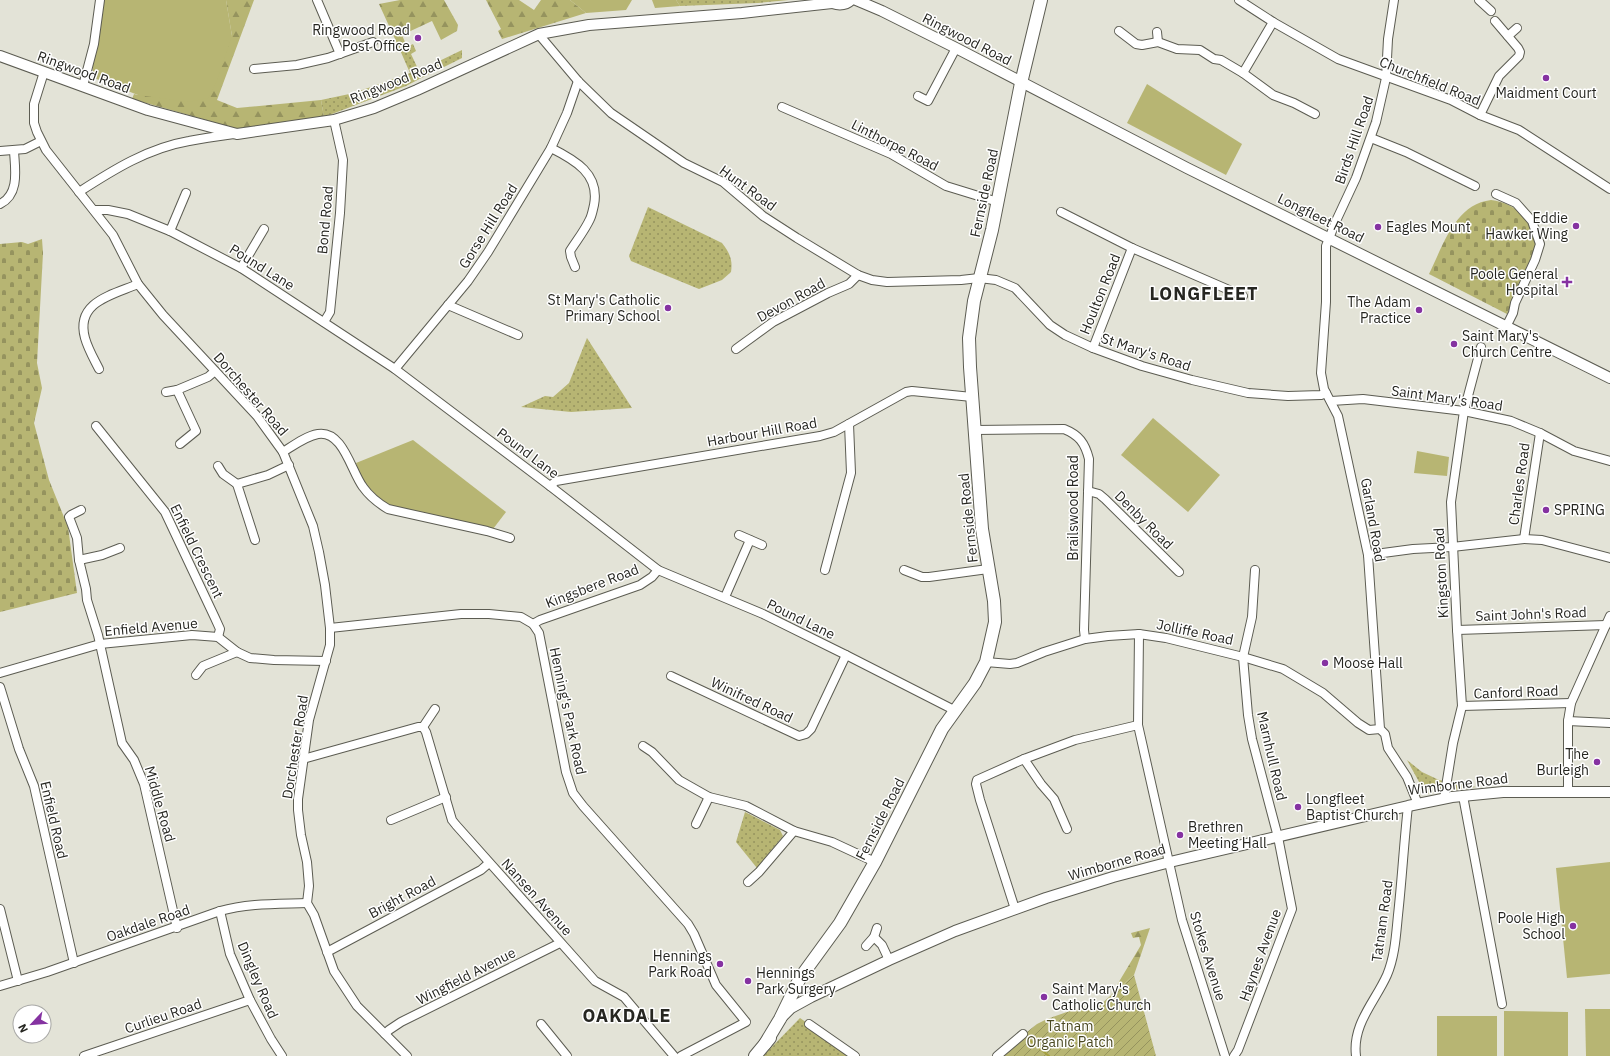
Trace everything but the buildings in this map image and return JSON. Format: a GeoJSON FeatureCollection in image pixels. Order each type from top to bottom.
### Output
{"type":"FeatureCollection","features":[{"type":"Feature","properties":{"kind":"highway","name":"Fernside Road"},"geometry":{"type":"LineString","coordinates":[[785,1015],[796,986],[840,923],[875,862],[931,749],[954,710],[975,683],[986,662],[995,622],[994,601],[982,529],[969,338],[974,301],[998,202],[1021,82],[1041,0]]}},
{"type":"Feature","properties":{"kind":"highway","name":"Wimborne Road"},"geometry":{"type":"LineString","coordinates":[[755,1056],[785,1015]]}},
{"type":"Feature","properties":{"kind":"main road","name":"Ringwood Road"},"geometry":{"type":"LineString","coordinates":[[0,56],[148,110],[237,134],[334,120],[374,108],[539,34],[589,25],[811,3],[830,2],[841,5],[848,3],[851,0]]}},
{"type":"Feature","properties":{"kind":"main road","name":"Ringwood Road"},"geometry":{"type":"LineString","coordinates":[[856,0],[882,11],[1021,82]]}},
{"type":"Feature","properties":{"kind":"main road","name":"Longfleet Road"},"geometry":{"type":"LineString","coordinates":[[1021,82],[1187,168],[1610,378]]}},
{"type":"Feature","properties":{"kind":"main road","name":"Wimborne Road"},"geometry":{"type":"LineString","coordinates":[[785,1015],[815,996],[889,960],[955,931],[1015,909],[1106,879],[1170,862],[1444,799],[1503,792],[1610,792]]}},
{"type":"Feature","properties":{"kind":"street"},"geometry":{"type":"LineString","coordinates":[[83,86],[94,44],[100,0]]}},
{"type":"Feature","properties":{"kind":"street"},"geometry":{"type":"LineString","coordinates":[[317,0],[340,54]]}},
{"type":"Feature","properties":{"kind":"street","name":"Churchfield Road"},"geometry":{"type":"LineString","coordinates":[[1239,0],[1273,22],[1338,59],[1386,78],[1451,100],[1480,115],[1519,130],[1610,189]]}},
{"type":"Feature","properties":{"kind":"street","name":"Birds Hill Road"},"geometry":{"type":"LineString","coordinates":[[1328,237],[1356,178],[1371,138],[1382,102],[1386,78],[1388,39],[1394,0]]}},
{"type":"Feature","properties":{"kind":"street"},"geometry":{"type":"LineString","coordinates":[[1479,0],[1491,11]]}},
{"type":"Feature","properties":{"kind":"street"},"geometry":{"type":"LineString","coordinates":[[1480,115],[1499,76],[1519,56],[1520,52],[1495,21]]}},
{"type":"Feature","properties":{"kind":"street"},"geometry":{"type":"LineString","coordinates":[[1243,73],[1273,22]]}},
{"type":"Feature","properties":{"kind":"street"},"geometry":{"type":"LineString","coordinates":[[1508,36],[1517,28]]}},
{"type":"Feature","properties":{"kind":"street"},"geometry":{"type":"LineString","coordinates":[[1119,30],[1136,44],[1142,45],[1158,42],[1177,49],[1200,50],[1214,59],[1221,60],[1243,73],[1274,95],[1315,114]]}},
{"type":"Feature","properties":{"kind":"street"},"geometry":{"type":"LineString","coordinates":[[1156,32],[1158,42]]}},
{"type":"Feature","properties":{"kind":"street","name":"Hunt Road"},"geometry":{"type":"LineString","coordinates":[[539,34],[578,81],[612,113],[684,163],[723,182],[764,216],[858,275],[872,280],[887,282],[961,280],[979,278]]}},
{"type":"Feature","properties":{"kind":"street"},"geometry":{"type":"LineString","coordinates":[[254,69],[297,66],[340,54],[373,42]]}},
{"type":"Feature","properties":{"kind":"street"},"geometry":{"type":"LineString","coordinates":[[918,96],[928,101],[956,48]]}},
{"type":"Feature","properties":{"kind":"street","name":"Dorchester Road"},"geometry":{"type":"LineString","coordinates":[[44,72],[34,104],[34,123],[41,141],[52,158],[113,235],[138,284],[163,315],[257,416],[283,452],[313,526],[325,585],[330,628],[330,645],[311,710],[303,759],[298,810],[307,862],[309,886],[307,903]]}},
{"type":"Feature","properties":{"kind":"street","name":"Gorse Hill Road"},"geometry":{"type":"LineString","coordinates":[[395,369],[468,281],[488,252],[551,148],[567,113],[578,81]]}},
{"type":"Feature","properties":{"kind":"street","name":"Linthorpe Road"},"geometry":{"type":"LineString","coordinates":[[782,107],[891,154],[946,186],[998,202]]}},
{"type":"Feature","properties":{"kind":"street","name":"Bond Road"},"geometry":{"type":"LineString","coordinates":[[324,322],[330,312],[340,213],[343,160],[334,120]]}},
{"type":"Feature","properties":{"kind":"street"},"geometry":{"type":"LineString","coordinates":[[79,192],[115,169],[138,157],[188,141],[237,134]]}},
{"type":"Feature","properties":{"kind":"street"},"geometry":{"type":"LineString","coordinates":[[1371,138],[1406,152],[1475,186]]}},
{"type":"Feature","properties":{"kind":"street"},"geometry":{"type":"LineString","coordinates":[[0,151],[25,149],[41,141]]}},
{"type":"Feature","properties":{"kind":"street"},"geometry":{"type":"LineString","coordinates":[[551,148],[575,161],[584,168],[593,185],[595,195],[590,208],[591,218],[570,251],[575,267]]}},
{"type":"Feature","properties":{"kind":"street"},"geometry":{"type":"LineString","coordinates":[[0,204],[8,199],[13,190],[16,177],[14,151]]}},
{"type":"Feature","properties":{"kind":"street"},"geometry":{"type":"LineString","coordinates":[[170,231],[186,193]]}},
{"type":"Feature","properties":{"kind":"street"},"geometry":{"type":"LineString","coordinates":[[1496,194],[1516,203],[1532,221],[1540,244],[1535,260],[1514,303],[1512,313],[1506,327]]}},
{"type":"Feature","properties":{"kind":"street","name":"Pound Lane"},"geometry":{"type":"LineString","coordinates":[[94,210],[108,210],[128,214],[170,231],[241,268],[395,369],[658,570],[725,597],[846,655],[954,710]]}},
{"type":"Feature","properties":{"kind":"street","name":"Houlton Road"},"geometry":{"type":"LineString","coordinates":[[1061,212],[1132,248],[1243,296]]}},
{"type":"Feature","properties":{"kind":"street"},"geometry":{"type":"LineString","coordinates":[[241,268],[264,229]]}},
{"type":"Feature","properties":{"kind":"street","name":"Garland Road"},"geometry":{"type":"LineString","coordinates":[[1328,237],[1326,246],[1326,302],[1321,373],[1322,381],[1326,393],[1338,416],[1368,555],[1380,729],[1385,734],[1388,748],[1406,777],[1413,805]]}},
{"type":"Feature","properties":{"kind":"street","name":"Houlton Road"},"geometry":{"type":"LineString","coordinates":[[1093,348],[1132,248]]}},
{"type":"Feature","properties":{"kind":"street","name":"Devon Road"},"geometry":{"type":"LineString","coordinates":[[736,349],[773,322],[828,292],[848,284],[858,275]]}},
{"type":"Feature","properties":{"kind":"street","name":"St Mary's Road"},"geometry":{"type":"LineString","coordinates":[[979,278],[996,280],[1015,288],[1057,330],[1093,348],[1149,368],[1192,380],[1241,391],[1288,396],[1321,395],[1326,393]]}},
{"type":"Feature","properties":{"kind":"street"},"geometry":{"type":"LineString","coordinates":[[99,370],[84,331],[84,318],[89,308],[98,302],[138,284]]}},
{"type":"Feature","properties":{"kind":"street"},"geometry":{"type":"LineString","coordinates":[[448,305],[518,334]]}},
{"type":"Feature","properties":{"kind":"street","name":"Kingston Road"},"geometry":{"type":"LineString","coordinates":[[1444,799],[1449,765],[1462,706],[1452,547],[1451,502],[1464,411],[1481,347]]}},
{"type":"Feature","properties":{"kind":"street"},"geometry":{"type":"LineString","coordinates":[[83,357],[92,354]]}},
{"type":"Feature","properties":{"kind":"street"},"geometry":{"type":"LineString","coordinates":[[166,392],[177,390],[208,377],[215,371]]}},
{"type":"Feature","properties":{"kind":"street"},"geometry":{"type":"LineString","coordinates":[[177,390],[196,431],[180,444]]}},
{"type":"Feature","properties":{"kind":"street","name":"Harbour Hill Road"},"geometry":{"type":"LineString","coordinates":[[550,486],[556,481],[820,436],[834,432],[906,392],[912,391],[972,397]]}},
{"type":"Feature","properties":{"kind":"street","name":"Saint Mary's Road"},"geometry":{"type":"LineString","coordinates":[[1332,402],[1363,399],[1464,411],[1511,421],[1540,433],[1574,451],[1610,461]]}},
{"type":"Feature","properties":{"kind":"street"},"geometry":{"type":"LineString","coordinates":[[825,570],[851,473],[849,424]]}},
{"type":"Feature","properties":{"kind":"street","name":"Enfield Crescent"},"geometry":{"type":"LineString","coordinates":[[96,426],[165,512],[220,629],[218,637]]}},
{"type":"Feature","properties":{"kind":"street","name":"Brailswood Road"},"geometry":{"type":"LineString","coordinates":[[975,430],[1064,429],[1074,433],[1082,440],[1087,449],[1089,459],[1084,639]]}},
{"type":"Feature","properties":{"kind":"street","name":"Charles Road"},"geometry":{"type":"LineString","coordinates":[[1524,539],[1540,433]]}},
{"type":"Feature","properties":{"kind":"street"},"geometry":{"type":"LineString","coordinates":[[283,452],[314,435],[326,434],[331,436],[340,444],[362,486],[374,500],[388,509],[510,538]]}},
{"type":"Feature","properties":{"kind":"street"},"geometry":{"type":"LineString","coordinates":[[237,484],[268,475],[289,465]]}},
{"type":"Feature","properties":{"kind":"street"},"geometry":{"type":"LineString","coordinates":[[218,466],[223,474],[237,484],[255,540]]}},
{"type":"Feature","properties":{"kind":"street","name":"Denby Road"},"geometry":{"type":"LineString","coordinates":[[1088,491],[1099,494],[1105,499],[1179,572]]}},
{"type":"Feature","properties":{"kind":"street","name":"Middle Road"},"geometry":{"type":"LineString","coordinates":[[81,510],[70,517],[77,538],[79,560],[88,606],[98,635],[122,743],[134,760],[144,784],[177,928]]}},
{"type":"Feature","properties":{"kind":"street"},"geometry":{"type":"LineString","coordinates":[[739,535],[762,545]]}},
{"type":"Feature","properties":{"kind":"street"},"geometry":{"type":"LineString","coordinates":[[1368,555],[1413,549],[1452,547],[1524,539],[1542,540],[1610,558]]}},
{"type":"Feature","properties":{"kind":"street"},"geometry":{"type":"LineString","coordinates":[[725,597],[750,540]]}},
{"type":"Feature","properties":{"kind":"street"},"geometry":{"type":"LineString","coordinates":[[79,560],[102,555],[120,548]]}},
{"type":"Feature","properties":{"kind":"street"},"geometry":{"type":"LineString","coordinates":[[904,570],[929,578],[988,569]]}},
{"type":"Feature","properties":{"kind":"street","name":"Kingsbere Road"},"geometry":{"type":"LineString","coordinates":[[533,624],[540,620],[640,585],[658,570]]}},
{"type":"Feature","properties":{"kind":"street"},"geometry":{"type":"LineString","coordinates":[[1243,656],[1252,617],[1255,570]]}},
{"type":"Feature","properties":{"kind":"street"},"geometry":{"type":"LineString","coordinates":[[330,628],[461,614],[489,614],[521,617],[533,624]]}},
{"type":"Feature","properties":{"kind":"street"},"geometry":{"type":"LineString","coordinates":[[1568,792],[1568,721],[1571,703],[1610,616]]}},
{"type":"Feature","properties":{"kind":"street","name":"Henning's Park Road"},"geometry":{"type":"LineString","coordinates":[[533,624],[539,633],[566,772],[574,792],[583,806],[688,924],[694,934],[716,986],[746,1022],[681,1056]]}},
{"type":"Feature","properties":{"kind":"street","name":"Saint John's Road"},"geometry":{"type":"LineString","coordinates":[[1457,630],[1606,625]]}},
{"type":"Feature","properties":{"kind":"street","name":"Jolliffe Road"},"geometry":{"type":"LineString","coordinates":[[986,662],[1016,663],[1084,639],[1139,634],[1166,638],[1243,656],[1283,669],[1299,677],[1323,693],[1358,724],[1369,730],[1380,729]]}},
{"type":"Feature","properties":{"kind":"street","name":"Stokes Avenue"},"geometry":{"type":"LineString","coordinates":[[1139,634],[1138,725],[1182,920],[1225,1056]]}},
{"type":"Feature","properties":{"kind":"street","name":"Enfield Avenue"},"geometry":{"type":"LineString","coordinates":[[0,673],[100,644],[192,635],[218,637],[237,652],[250,658],[326,661]]}},
{"type":"Feature","properties":{"kind":"street"},"geometry":{"type":"LineString","coordinates":[[196,675],[203,666],[237,652]]}},
{"type":"Feature","properties":{"kind":"street","name":"Winifred Road"},"geometry":{"type":"LineString","coordinates":[[671,676],[799,736],[806,734],[811,729],[846,655]]}},
{"type":"Feature","properties":{"kind":"street","name":"Marnhull Road"},"geometry":{"type":"LineString","coordinates":[[1243,656],[1248,715],[1252,739],[1278,837]]}},
{"type":"Feature","properties":{"kind":"street","name":"Enfield Road"},"geometry":{"type":"LineString","coordinates":[[0,687],[19,749],[34,786],[74,963]]}},
{"type":"Feature","properties":{"kind":"street","name":"Canford Road"},"geometry":{"type":"LineString","coordinates":[[1462,706],[1571,703]]}},
{"type":"Feature","properties":{"kind":"street"},"geometry":{"type":"LineString","coordinates":[[303,759],[418,727],[423,727],[435,709]]}},
{"type":"Feature","properties":{"kind":"street"},"geometry":{"type":"LineString","coordinates":[[1568,721],[1610,723]]}},
{"type":"Feature","properties":{"kind":"street"},"geometry":{"type":"LineString","coordinates":[[1015,909],[976,784],[980,778],[1024,759],[1075,740],[1138,725]]}},
{"type":"Feature","properties":{"kind":"street","name":"Nansen Avenue"},"geometry":{"type":"LineString","coordinates":[[423,727],[426,732],[452,820],[595,981],[624,997],[674,1056]]}},
{"type":"Feature","properties":{"kind":"street"},"geometry":{"type":"LineString","coordinates":[[642,746],[652,752],[679,780],[709,798],[746,806],[794,831],[832,842],[875,862]]}},
{"type":"Feature","properties":{"kind":"street"},"geometry":{"type":"LineString","coordinates":[[1024,759],[1041,784],[1054,799],[1067,829]]}},
{"type":"Feature","properties":{"kind":"street"},"geometry":{"type":"LineString","coordinates":[[1463,796],[1502,1004]]}},
{"type":"Feature","properties":{"kind":"street"},"geometry":{"type":"LineString","coordinates":[[391,820],[446,797]]}},
{"type":"Feature","properties":{"kind":"street"},"geometry":{"type":"LineString","coordinates":[[696,824],[709,798]]}},
{"type":"Feature","properties":{"kind":"street","name":"Tatnam Road"},"geometry":{"type":"LineString","coordinates":[[1356,1056],[1359,1028],[1370,1004],[1386,976],[1393,957],[1403,865],[1413,805]]}},
{"type":"Feature","properties":{"kind":"street"},"geometry":{"type":"LineString","coordinates":[[748,882],[759,872],[794,831]]}},
{"type":"Feature","properties":{"kind":"street","name":"Haynes Avenue"},"geometry":{"type":"LineString","coordinates":[[1234,1056],[1238,1050],[1292,909],[1278,837]]}},
{"type":"Feature","properties":{"kind":"street","name":"Bright Road"},"geometry":{"type":"LineString","coordinates":[[327,952],[481,870],[489,863]]}},
{"type":"Feature","properties":{"kind":"street"},"geometry":{"type":"LineString","coordinates":[[307,903],[314,915],[334,970],[352,999],[407,1056]]}},
{"type":"Feature","properties":{"kind":"street","name":"Oakdale Road"},"geometry":{"type":"LineString","coordinates":[[0,986],[74,963],[238,906],[307,903]]}},
{"type":"Feature","properties":{"kind":"street"},"geometry":{"type":"LineString","coordinates":[[0,909],[18,981]]}},
{"type":"Feature","properties":{"kind":"street","name":"Dingley Road"},"geometry":{"type":"LineString","coordinates":[[220,911],[230,954],[250,1000],[270,1039],[282,1056]]}},
{"type":"Feature","properties":{"kind":"street"},"geometry":{"type":"LineString","coordinates":[[866,946],[874,938],[877,928]]}},
{"type":"Feature","properties":{"kind":"street"},"geometry":{"type":"LineString","coordinates":[[874,938],[882,945],[889,960]]}},
{"type":"Feature","properties":{"kind":"street","name":"Wingfield Avenue"},"geometry":{"type":"LineString","coordinates":[[385,1034],[401,1022],[560,943]]}},
{"type":"Feature","properties":{"kind":"street","name":"Curlieu Road"},"geometry":{"type":"LineString","coordinates":[[84,1056],[250,1000]]}},
{"type":"Feature","properties":{"kind":"street"},"geometry":{"type":"LineString","coordinates":[[541,1024],[566,1056]]}},
{"type":"Feature","properties":{"kind":"street"},"geometry":{"type":"LineString","coordinates":[[809,1024],[855,1056]]}},
{"type":"Feature","properties":{"kind":"street"},"geometry":{"type":"LineString","coordinates":[[997,1056],[1023,1034]]}},
{"type":"Feature","properties":{"kind":"green space"},"geometry":{"type":"Polygon","coordinates":[[[102,0],[226,0],[232,36],[216,83],[208,98],[188,102],[138,95],[94,78],[93,61],[95,40],[102,0]]]}},
{"type":"Feature","properties":{"kind":"green space"},"geometry":{"type":"Polygon","coordinates":[[[226,0],[254,0],[217,100],[237,108],[321,100],[324,117],[238,129],[132,99],[134,94],[138,95],[232,36],[226,0]]]}},
{"type":"Feature","properties":{"kind":"green space"},"geometry":{"type":"Polygon","coordinates":[[[400,0],[444,0],[458,25],[457,31],[441,40],[432,21],[402,35],[407,47],[400,50],[379,4],[400,0]]]}},
{"type":"Feature","properties":{"kind":"green space"},"geometry":{"type":"Polygon","coordinates":[[[486,0],[519,0],[534,10],[541,0],[570,0],[586,13],[502,39],[498,31],[501,29],[486,0]]]}},
{"type":"Feature","properties":{"kind":"green space"},"geometry":{"type":"Polygon","coordinates":[[[570,0],[632,0],[626,10],[586,13],[570,0]]]}},
{"type":"Feature","properties":{"kind":"green space"},"geometry":{"type":"Polygon","coordinates":[[[652,0],[676,0],[680,6],[655,8],[652,0]]]}},
{"type":"Feature","properties":{"kind":"green space"},"geometry":{"type":"Polygon","coordinates":[[[676,0],[789,0],[758,3],[680,6],[676,0]]]}},
{"type":"Feature","properties":{"kind":"green space"},"geometry":{"type":"Polygon","coordinates":[[[413,44],[416,51],[411,54],[419,71],[429,66],[431,73],[406,86],[324,117],[321,100],[354,93],[410,73],[400,50],[413,44]]]}},
{"type":"Feature","properties":{"kind":"green space"},"geometry":{"type":"Polygon","coordinates":[[[462,50],[462,58],[438,70],[433,64],[462,50]]]}},
{"type":"Feature","properties":{"kind":"green space"},"geometry":{"type":"Polygon","coordinates":[[[1147,84],[1242,144],[1226,175],[1127,123],[1147,84]]]}},
{"type":"Feature","properties":{"kind":"green space"},"geometry":{"type":"Polygon","coordinates":[[[1491,200],[1508,205],[1516,210],[1528,221],[1535,235],[1536,243],[1533,259],[1507,314],[1429,274],[1445,239],[1459,218],[1468,209],[1479,203],[1491,200]]]}},
{"type":"Feature","properties":{"kind":"green space"},"geometry":{"type":"Polygon","coordinates":[[[648,207],[722,243],[730,256],[731,272],[722,280],[699,289],[631,261],[629,256],[648,207]]]}},
{"type":"Feature","properties":{"kind":"green space"},"geometry":{"type":"Polygon","coordinates":[[[42,239],[43,253],[37,363],[42,388],[34,423],[49,480],[68,527],[77,593],[0,612],[0,244],[22,242],[28,244],[42,239]]]}},
{"type":"Feature","properties":{"kind":"green space"},"geometry":{"type":"Polygon","coordinates":[[[587,338],[632,408],[571,412],[521,407],[545,396],[553,397],[569,383],[587,338]]]}},
{"type":"Feature","properties":{"kind":"green space"},"geometry":{"type":"Polygon","coordinates":[[[1153,418],[1220,475],[1188,512],[1121,455],[1153,418]]]}},
{"type":"Feature","properties":{"kind":"green space"},"geometry":{"type":"Polygon","coordinates":[[[413,440],[506,512],[493,529],[399,510],[382,502],[370,492],[359,474],[356,463],[413,440]]]}},
{"type":"Feature","properties":{"kind":"green space"},"geometry":{"type":"Polygon","coordinates":[[[1417,451],[1449,457],[1447,476],[1414,473],[1417,451]]]}},
{"type":"Feature","properties":{"kind":"green space"},"geometry":{"type":"Polygon","coordinates":[[[1407,760],[1422,772],[1439,780],[1476,787],[1427,794],[1407,760]]]}},
{"type":"Feature","properties":{"kind":"green space"},"geometry":{"type":"Polygon","coordinates":[[[745,812],[780,830],[783,836],[757,868],[736,842],[745,812]]]}},
{"type":"Feature","properties":{"kind":"green space"},"geometry":{"type":"Polygon","coordinates":[[[1610,862],[1610,974],[1567,978],[1556,868],[1610,862]]]}},
{"type":"Feature","properties":{"kind":"green space"},"geometry":{"type":"Polygon","coordinates":[[[1150,928],[1134,975],[1111,995],[1141,945],[1139,937],[1133,938],[1131,933],[1150,928]]]}},
{"type":"Feature","properties":{"kind":"green space","name":"Tatnam Organic Patch"},"geometry":{"type":"Polygon","coordinates":[[[1134,975],[1156,1056],[997,1056],[1037,1024],[1047,1019],[1084,1006],[1092,1012],[1134,975]]]}},
{"type":"Feature","properties":{"kind":"green space"},"geometry":{"type":"Polygon","coordinates":[[[1585,1009],[1610,1009],[1610,1056],[1586,1056],[1585,1009]]]}},
{"type":"Feature","properties":{"kind":"green space"},"geometry":{"type":"Polygon","coordinates":[[[1504,1011],[1568,1012],[1568,1056],[1504,1056],[1504,1011]]]}},
{"type":"Feature","properties":{"kind":"green space"},"geometry":{"type":"Polygon","coordinates":[[[1437,1016],[1497,1016],[1497,1056],[1437,1056],[1437,1016]]]}},
{"type":"Feature","properties":{"kind":"green space"},"geometry":{"type":"Polygon","coordinates":[[[800,1018],[855,1056],[763,1056],[800,1018]]]}},
{"type":"Feature","properties":{"kind":"waterway"},"geometry":{"type":"LineString","coordinates":[[1027,1038],[1049,1056]]}},
{"type":"Feature","properties":{"kind":"place","name":"Ringwood Road Post Office"},"geometry":{"type":"Point","coordinates":[418,38]}},
{"type":"Feature","properties":{"kind":"place","name":"Maidment Court"},"geometry":{"type":"Point","coordinates":[1546,78]}},
{"type":"Feature","properties":{"kind":"place","name":"Eddie Hawker Wing"},"geometry":{"type":"Point","coordinates":[1576,226]}},
{"type":"Feature","properties":{"kind":"place","name":"Eagles Mount"},"geometry":{"type":"Point","coordinates":[1378,227]}},
{"type":"Feature","properties":{"kind":"place","name":"Poole General Hospital"},"geometry":{"type":"Point","coordinates":[1567,282]}},
{"type":"Feature","properties":{"kind":"place","name":"St Mary's Catholic Primary School"},"geometry":{"type":"Point","coordinates":[668,308]}},
{"type":"Feature","properties":{"kind":"place","name":"The Adam Practice"},"geometry":{"type":"Point","coordinates":[1419,310]}},
{"type":"Feature","properties":{"kind":"place","name":"Saint Mary's Church Centre"},"geometry":{"type":"Point","coordinates":[1454,344]}},
{"type":"Feature","properties":{"kind":"place","name":"SPRING"},"geometry":{"type":"Point","coordinates":[1546,510]}},
{"type":"Feature","properties":{"kind":"place","name":"Moose Hall"},"geometry":{"type":"Point","coordinates":[1325,663]}},
{"type":"Feature","properties":{"kind":"place","name":"The Burleigh"},"geometry":{"type":"Point","coordinates":[1597,762]}},
{"type":"Feature","properties":{"kind":"place","name":"Longfleet Baptist Church"},"geometry":{"type":"Point","coordinates":[1298,807]}},
{"type":"Feature","properties":{"kind":"place","name":"Brethren Meeting Hall"},"geometry":{"type":"Point","coordinates":[1180,835]}},
{"type":"Feature","properties":{"kind":"place","name":"Poole High School"},"geometry":{"type":"Point","coordinates":[1573,926]}},
{"type":"Feature","properties":{"kind":"place","name":"Hennings Park Road"},"geometry":{"type":"Point","coordinates":[720,964]}},
{"type":"Feature","properties":{"kind":"place","name":"Hennings Park Surgery"},"geometry":{"type":"Point","coordinates":[748,981]}},
{"type":"Feature","properties":{"kind":"place","name":"Saint Mary's Catholic Church"},"geometry":{"type":"Point","coordinates":[1044,997]}},
{"type":"Feature","properties":{"kind":"district","name":"LONGFLEET"},"geometry":{"type":"Point","coordinates":[1204,294]}},
{"type":"Feature","properties":{"kind":"district","name":"OAKDALE"},"geometry":{"type":"Point","coordinates":[627,1016]}}]}
